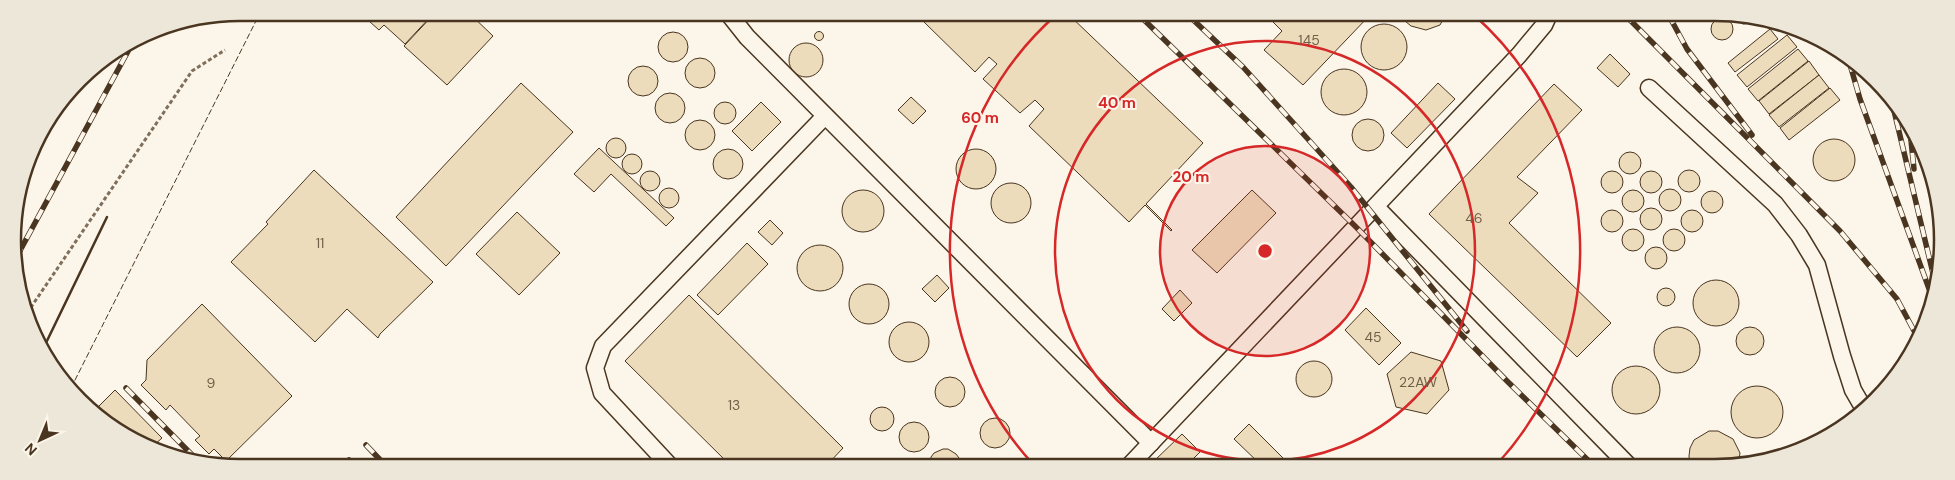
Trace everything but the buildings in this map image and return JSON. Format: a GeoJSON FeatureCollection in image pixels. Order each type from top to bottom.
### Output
{"type":"FeatureCollection","features":[{"type":"Feature","properties":{"kind":"lane"},"geometry":{"type":"LineString","coordinates":[[734,21],[747,37],[825,116],[1151,443]]}},
{"type":"Feature","properties":{"kind":"lane"},"geometry":{"type":"LineString","coordinates":[[1136,459],[1519,55],[1546,21]]}},
{"type":"Feature","properties":{"kind":"lane"},"geometry":{"type":"LineString","coordinates":[[1649,88],[1774,204],[1799,235],[1817,265],[1842,356],[1853,390],[1860,403]]}},
{"type":"Feature","properties":{"kind":"lane"},"geometry":{"type":"LineString","coordinates":[[664,459],[602,392],[595,368],[603,346],[825,116]]}},
{"type":"Feature","properties":{"kind":"lane"},"geometry":{"type":"LineString","coordinates":[[1376,206],[1622,459]]}},
{"type":"Feature","properties":{"kind":"path"},"geometry":{"type":"LineString","coordinates":[[32,306],[192,71],[225,50]]}},
{"type":"Feature","properties":{"kind":"railway"},"geometry":{"type":"LineString","coordinates":[[1145,21],[1356,227],[1507,381],[1587,459]]}},
{"type":"Feature","properties":{"kind":"railway"},"geometry":{"type":"LineString","coordinates":[[1194,21],[1243,67],[1351,187],[1467,331]]}},
{"type":"Feature","properties":{"kind":"railway"},"geometry":{"type":"LineString","coordinates":[[1631,21],[1840,231],[1897,299],[1914,331]]}},
{"type":"Feature","properties":{"kind":"railway"},"geometry":{"type":"LineString","coordinates":[[1672,21],[1687,49],[1752,135]]}},
{"type":"Feature","properties":{"kind":"railway"},"geometry":{"type":"LineString","coordinates":[[22,248],[127,53]]}},
{"type":"Feature","properties":{"kind":"railway"},"geometry":{"type":"LineString","coordinates":[[1851,69],[1860,99],[1929,288]]}},
{"type":"Feature","properties":{"kind":"railway"},"geometry":{"type":"LineString","coordinates":[[1895,116],[1932,269]]}},
{"type":"Feature","properties":{"kind":"railway"},"geometry":{"type":"LineString","coordinates":[[1911,144],[1914,169]]}},
{"type":"Feature","properties":{"kind":"railway"},"geometry":{"type":"LineString","coordinates":[[126,388],[190,453]]}},
{"type":"Feature","properties":{"kind":"railway"},"geometry":{"type":"LineString","coordinates":[[366,445],[379,459]]}},
{"type":"Feature","properties":{"kind":"fence"},"geometry":{"type":"LineString","coordinates":[[74,382],[256,21]]}},
{"type":"Feature","properties":{"kind":"wall"},"geometry":{"type":"LineString","coordinates":[[47,342],[107,217]]}}]}
